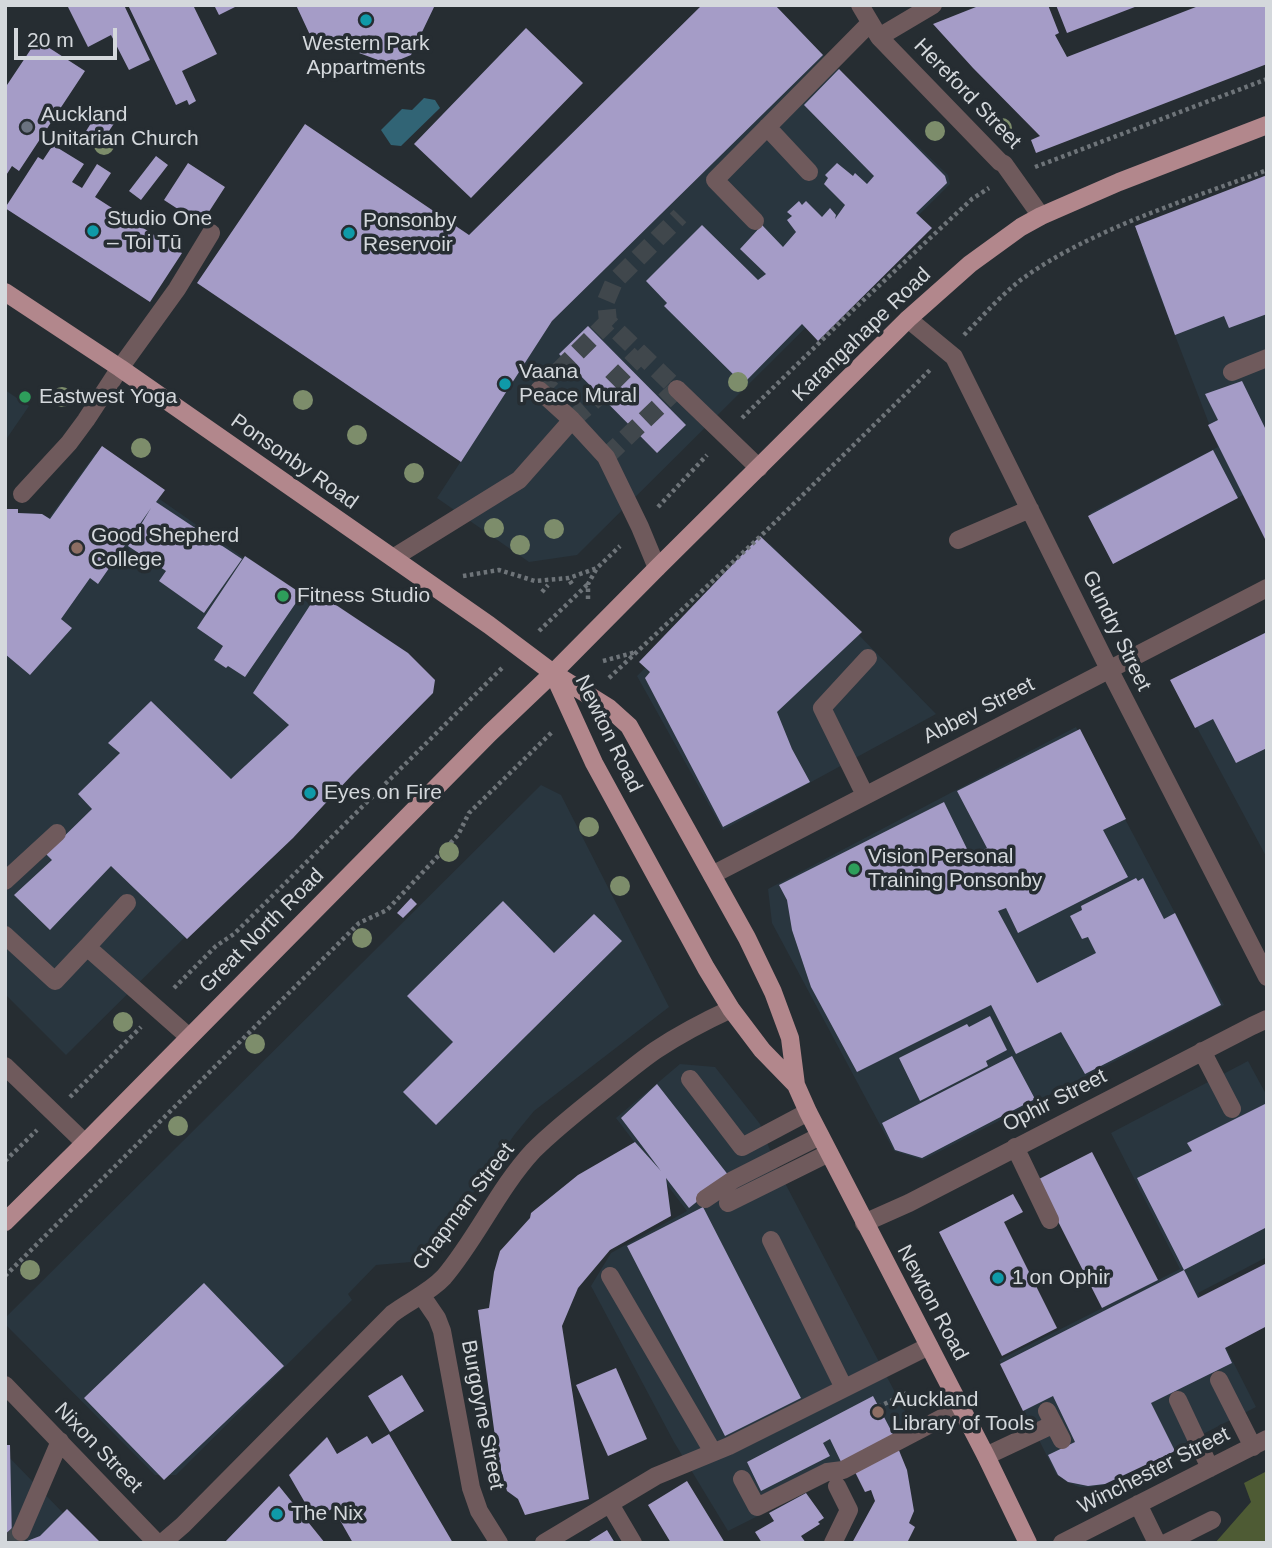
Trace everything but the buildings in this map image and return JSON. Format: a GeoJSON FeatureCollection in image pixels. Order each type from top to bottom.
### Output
{"type":"FeatureCollection","features":[{"type":"Feature","properties":{"kind":"main road","name":"Karangahape Road"},"geometry":{"type":"LineString","coordinates":[[554,673],[908,319],[970,264],[1021,226],[1041,216],[1119,182],[1267,125]]}},
{"type":"Feature","properties":{"kind":"main road","name":"Ponsonby Road"},"geometry":{"type":"LineString","coordinates":[[5,292],[120,368],[554,673]]}},
{"type":"Feature","properties":{"kind":"main road","name":"Newton Road"},"geometry":{"type":"LineString","coordinates":[[554,673],[609,708],[629,726],[747,938],[773,992],[790,1038],[796,1085],[808,1112],[986,1456],[1028,1543]]}},
{"type":"Feature","properties":{"kind":"main road","name":"Newton Road"},"geometry":{"type":"LineString","coordinates":[[554,673],[594,763],[731,1009],[762,1050],[796,1085]]}},
{"type":"Feature","properties":{"kind":"main road","name":"Great North Road"},"geometry":{"type":"LineString","coordinates":[[5,1222],[490,733],[554,673]]}},
{"type":"Feature","properties":{"kind":"street","name":"Hereford Street"},"geometry":{"type":"LineString","coordinates":[[860,5],[875,30],[1004,164],[1041,216]]}},
{"type":"Feature","properties":{"kind":"street"},"geometry":{"type":"LineString","coordinates":[[755,221],[715,180],[767,127],[875,30],[933,5]]}},
{"type":"Feature","properties":{"kind":"street"},"geometry":{"type":"LineString","coordinates":[[767,127],[809,172]]}},
{"type":"Feature","properties":{"kind":"street"},"geometry":{"type":"LineString","coordinates":[[22,494],[69,443],[86,420],[177,289],[211,233]]}},
{"type":"Feature","properties":{"kind":"street","name":"Gundry Street"},"geometry":{"type":"LineString","coordinates":[[908,319],[954,357],[1109,669],[1267,977]]}},
{"type":"Feature","properties":{"kind":"street"},"geometry":{"type":"LineString","coordinates":[[1232,372],[1267,358]]}},
{"type":"Feature","properties":{"kind":"street"},"geometry":{"type":"LineString","coordinates":[[677,389],[759,468]]}},
{"type":"Feature","properties":{"kind":"street"},"geometry":{"type":"LineString","coordinates":[[539,390],[572,420],[606,457],[657,568]]}},
{"type":"Feature","properties":{"kind":"street"},"geometry":{"type":"LineString","coordinates":[[393,558],[519,480],[572,420]]}},
{"type":"Feature","properties":{"kind":"street"},"geometry":{"type":"LineString","coordinates":[[958,540],[1030,509]]}},
{"type":"Feature","properties":{"kind":"street","name":"Abbey Street"},"geometry":{"type":"LineString","coordinates":[[712,875],[1267,588]]}},
{"type":"Feature","properties":{"kind":"street"},"geometry":{"type":"LineString","coordinates":[[865,796],[822,708],[868,658]]}},
{"type":"Feature","properties":{"kind":"street"},"geometry":{"type":"LineString","coordinates":[[5,881],[57,833]]}},
{"type":"Feature","properties":{"kind":"street"},"geometry":{"type":"LineString","coordinates":[[8,938],[55,981],[127,903]]}},
{"type":"Feature","properties":{"kind":"street"},"geometry":{"type":"LineString","coordinates":[[87,947],[189,1037]]}},
{"type":"Feature","properties":{"kind":"street","name":"Chapman Street"},"geometry":{"type":"LineString","coordinates":[[160,1543],[183,1525],[392,1314],[422,1296],[444,1276],[467,1246],[501,1192],[533,1152],[581,1108],[656,1050],[698,1024],[731,1009]]}},
{"type":"Feature","properties":{"kind":"street","name":"Ophir Street"},"geometry":{"type":"LineString","coordinates":[[864,1223],[909,1203],[1267,1019]]}},
{"type":"Feature","properties":{"kind":"street"},"geometry":{"type":"LineString","coordinates":[[1202,1051],[1232,1109]]}},
{"type":"Feature","properties":{"kind":"street"},"geometry":{"type":"LineString","coordinates":[[5,1066],[85,1143]]}},
{"type":"Feature","properties":{"kind":"street"},"geometry":{"type":"LineString","coordinates":[[690,1079],[742,1147],[808,1112]]}},
{"type":"Feature","properties":{"kind":"street"},"geometry":{"type":"LineString","coordinates":[[705,1199],[733,1181],[820,1136]]}},
{"type":"Feature","properties":{"kind":"street"},"geometry":{"type":"LineString","coordinates":[[1015,1147],[1050,1220]]}},
{"type":"Feature","properties":{"kind":"street"},"geometry":{"type":"LineString","coordinates":[[728,1203],[829,1153]]}},
{"type":"Feature","properties":{"kind":"street"},"geometry":{"type":"LineString","coordinates":[[771,1240],[844,1388]]}},
{"type":"Feature","properties":{"kind":"street"},"geometry":{"type":"LineString","coordinates":[[610,1276],[713,1452]]}},
{"type":"Feature","properties":{"kind":"street","name":"Burgoyne Street"},"geometry":{"type":"LineString","coordinates":[[422,1296],[437,1318],[442,1331],[471,1488],[479,1511],[499,1543]]}},
{"type":"Feature","properties":{"kind":"street"},"geometry":{"type":"LineString","coordinates":[[544,1543],[656,1476],[729,1446],[929,1346]]}},
{"type":"Feature","properties":{"kind":"street"},"geometry":{"type":"LineString","coordinates":[[1219,1380],[1260,1443]]}},
{"type":"Feature","properties":{"kind":"street","name":"Nixon Street"},"geometry":{"type":"LineString","coordinates":[[5,1385],[160,1543]]}},
{"type":"Feature","properties":{"kind":"street"},"geometry":{"type":"LineString","coordinates":[[1178,1400],[1210,1468]]}},
{"type":"Feature","properties":{"kind":"street"},"geometry":{"type":"LineString","coordinates":[[742,1479],[757,1507],[827,1472],[843,1470],[961,1408]]}},
{"type":"Feature","properties":{"kind":"street"},"geometry":{"type":"LineString","coordinates":[[986,1456],[1054,1425]]}},
{"type":"Feature","properties":{"kind":"street"},"geometry":{"type":"LineString","coordinates":[[21,1532],[60,1441]]}},
{"type":"Feature","properties":{"kind":"street","name":"Winchester Street"},"geometry":{"type":"LineString","coordinates":[[1062,1543],[1260,1443]]}},
{"type":"Feature","properties":{"kind":"street"},"geometry":{"type":"LineString","coordinates":[[833,1543],[849,1510],[837,1486]]}},
{"type":"Feature","properties":{"kind":"street"},"geometry":{"type":"LineString","coordinates":[[610,1504],[634,1543]]}},
{"type":"Feature","properties":{"kind":"street"},"geometry":{"type":"LineString","coordinates":[[1138,1504],[1157,1543]]}},
{"type":"Feature","properties":{"kind":"street"},"geometry":{"type":"LineString","coordinates":[[1166,1543],[1212,1520]]}},
{"type":"Feature","properties":{"kind":"path"},"geometry":{"type":"LineString","coordinates":[[1027,170],[1267,79]]}},
{"type":"Feature","properties":{"kind":"path"},"geometry":{"type":"LineString","coordinates":[[590,696],[766,531],[996,302],[1022,280],[1051,261],[1125,224],[1267,170]]}},
{"type":"Feature","properties":{"kind":"path"},"geometry":{"type":"LineString","coordinates":[[5,1161],[158,1010],[176,986],[216,946],[234,934],[588,584]]}},
{"type":"Feature","properties":{"kind":"path"},"geometry":{"type":"LineString","coordinates":[[542,592],[548,585]]}},
{"type":"Feature","properties":{"kind":"path"},"geometry":{"type":"LineString","coordinates":[[5,1276],[359,923],[387,910],[458,835],[470,813],[572,714]]}},
{"type":"Feature","properties":{"kind":"path"},"geometry":{"type":"LineString","coordinates":[[878,1407],[909,1392]]}},
{"type":"Feature","properties":{"kind":"shaded area"},"geometry":{"type":"Polygon","coordinates":[[[823,55],[948,175],[950,184],[577,555],[529,562],[437,498],[552,321],[823,55]]]}},
{"type":"Feature","properties":{"kind":"shaded area"},"geometry":{"type":"Polygon","coordinates":[[[1267,203],[1267,538],[1243,495],[1114,562],[1090,513],[1218,447],[1143,252],[1267,203]]]}},
{"type":"Feature","properties":{"kind":"shaded area"},"geometry":{"type":"Polygon","coordinates":[[[5,390],[29,406],[5,441],[5,390]]]}},
{"type":"Feature","properties":{"kind":"shaded area"},"geometry":{"type":"Polygon","coordinates":[[[95,454],[400,667],[427,697],[66,1055],[5,994],[5,509],[18,509],[18,513],[42,514],[49,518],[95,454]]]}},
{"type":"Feature","properties":{"kind":"shaded area"},"geometry":{"type":"Polygon","coordinates":[[[770,544],[936,714],[723,830],[637,676],[770,544]]]}},
{"type":"Feature","properties":{"kind":"shaded area"},"geometry":{"type":"Polygon","coordinates":[[[1267,632],[1267,858],[1172,681],[1267,632]]]}},
{"type":"Feature","properties":{"kind":"shaded area"},"geometry":{"type":"Polygon","coordinates":[[[1076,727],[1224,1005],[923,1160],[894,1151],[772,923],[768,889],[1076,727]]]}},
{"type":"Feature","properties":{"kind":"shaded area"},"geometry":{"type":"Polygon","coordinates":[[[541,785],[561,795],[669,1007],[534,1111],[423,1261],[376,1265],[348,1294],[352,1300],[176,1475],[155,1475],[5,1324],[5,1318],[541,785]]]}},
{"type":"Feature","properties":{"kind":"shaded area"},"geometry":{"type":"Polygon","coordinates":[[[1248,1061],[1267,1096],[1267,1257],[1198,1293],[1256,1407],[1103,1485],[1079,1487],[1056,1474],[999,1360],[1180,1269],[1111,1133],[1248,1061]]]}},
{"type":"Feature","properties":{"kind":"shaded area"},"geometry":{"type":"Polygon","coordinates":[[[680,1064],[715,1067],[760,1124],[776,1166],[918,1436],[728,1531],[674,1442],[591,1286],[611,1253],[687,1211],[616,1118],[680,1064]]]}},
{"type":"Feature","properties":{"kind":"shaded area"},"geometry":{"type":"Polygon","coordinates":[[[5,1453],[92,1543],[5,1543],[5,1453]]]}},
{"type":"Feature","properties":{"kind":"green space"},"geometry":{"type":"Polygon","coordinates":[[[1267,1471],[1267,1543],[1215,1543],[1251,1502],[1244,1483],[1267,1471]]]}},
{"type":"Feature","properties":{"kind":"water"},"geometry":{"type":"Polygon","coordinates":[[[424,98],[435,100],[440,108],[401,146],[391,145],[381,130],[402,109],[412,110],[424,98]]]}},
{"type":"Feature","properties":{"kind":"tunnel"},"geometry":{"type":"LineString","coordinates":[[606,457],[677,389],[608,322],[606,301],[614,282],[680,216]]}},
{"type":"Feature","properties":{"kind":"tunnel"},"geometry":{"type":"LineString","coordinates":[[539,390],[608,322]]}},
{"type":"Feature","properties":{"kind":"tunnel"},"geometry":{"type":"LineString","coordinates":[[572,420],[641,354]]}},
{"type":"Feature","properties":{"kind":"tunnel"},"geometry":{"type":"LineString","coordinates":[[9,1543],[21,1532]]}},
{"type":"Feature","properties":{"kind":"place","name":"Western Park Appartments"},"geometry":{"type":"Point","coordinates":[366,20]}},
{"type":"Feature","properties":{"kind":"place","name":"Auckland Unitarian Church"},"geometry":{"type":"Point","coordinates":[27,127]}},
{"type":"Feature","properties":{"kind":"place","name":"Studio One – Toi Tū"},"geometry":{"type":"Point","coordinates":[93,231]}},
{"type":"Feature","properties":{"kind":"place","name":"Ponsonby Reservoir"},"geometry":{"type":"Point","coordinates":[349,233]}},
{"type":"Feature","properties":{"kind":"place","name":"Vaana Peace Mural"},"geometry":{"type":"Point","coordinates":[505,384]}},
{"type":"Feature","properties":{"kind":"place","name":"Eastwest Yoga"},"geometry":{"type":"Point","coordinates":[25,397]}},
{"type":"Feature","properties":{"kind":"place","name":"Good Shepherd College"},"geometry":{"type":"Point","coordinates":[77,548]}},
{"type":"Feature","properties":{"kind":"place","name":"Fitness Studio"},"geometry":{"type":"Point","coordinates":[283,596]}},
{"type":"Feature","properties":{"kind":"place","name":"Eyes on Fire"},"geometry":{"type":"Point","coordinates":[310,793]}},
{"type":"Feature","properties":{"kind":"place","name":"Vision Personal Training Ponsonby"},"geometry":{"type":"Point","coordinates":[854,869]}},
{"type":"Feature","properties":{"kind":"place","name":"1 on Ophir"},"geometry":{"type":"Point","coordinates":[998,1278]}},
{"type":"Feature","properties":{"kind":"place","name":"Auckland Library of Tools"},"geometry":{"type":"Point","coordinates":[878,1412]}},
{"type":"Feature","properties":{"kind":"place","name":"The Nix"},"geometry":{"type":"Point","coordinates":[277,1514]}}]}
